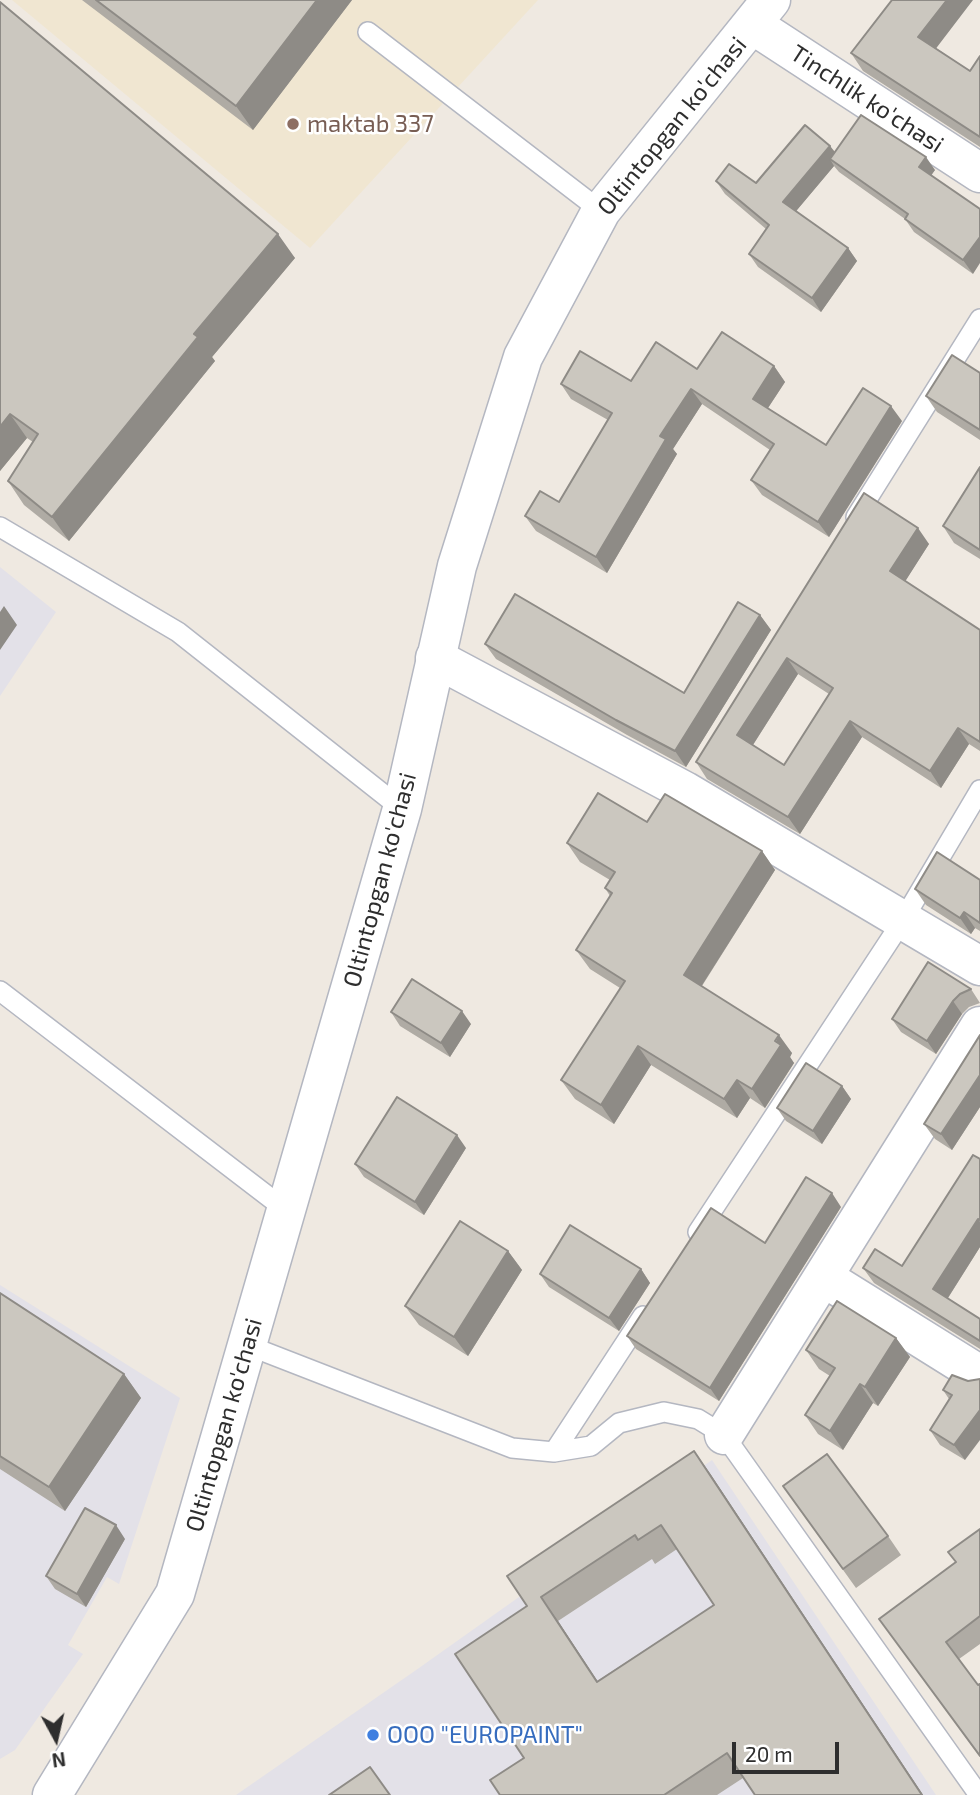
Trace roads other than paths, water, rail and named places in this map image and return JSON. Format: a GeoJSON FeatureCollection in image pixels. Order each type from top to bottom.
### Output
{"type":"FeatureCollection","features":[{"type":"Feature","properties":{"kind":"street","name":"Tinchlik ko'chasi"},"geometry":{"type":"LineString","coordinates":[[762,8],[980,173]]}},
{"type":"Feature","properties":{"kind":"street","name":"Oltintopgan ko'chasi"},"geometry":{"type":"LineString","coordinates":[[52,1795],[175,1594],[402,809],[457,566],[523,357],[601,211],[762,8]]}},
{"type":"Feature","properties":{"kind":"street"},"geometry":{"type":"LineString","coordinates":[[435,657],[689,785],[980,966]]}},
{"type":"Feature","properties":{"kind":"street"},"geometry":{"type":"LineString","coordinates":[[724,1435],[980,1026]]}},
{"type":"Feature","properties":{"kind":"street"},"geometry":{"type":"LineString","coordinates":[[823,1277],[980,1374]]}},
{"type":"Feature","properties":{"kind":"lane"},"geometry":{"type":"LineString","coordinates":[[368,32],[601,211]]}},
{"type":"Feature","properties":{"kind":"lane"},"geometry":{"type":"LineString","coordinates":[[847,531],[980,319]]}},
{"type":"Feature","properties":{"kind":"lane"},"geometry":{"type":"LineString","coordinates":[[0,527],[178,632],[402,809]]}},
{"type":"Feature","properties":{"kind":"lane"},"geometry":{"type":"LineString","coordinates":[[690,1244],[903,920],[980,790]]}},
{"type":"Feature","properties":{"kind":"lane"},"geometry":{"type":"LineString","coordinates":[[0,991],[286,1210]]}},
{"type":"Feature","properties":{"kind":"lane"},"geometry":{"type":"LineString","coordinates":[[554,1452],[652,1302]]}},
{"type":"Feature","properties":{"kind":"lane"},"geometry":{"type":"LineString","coordinates":[[247,1345],[512,1448],[554,1452],[591,1446],[619,1423],[664,1412],[698,1419],[724,1435],[979,1795]]}},
{"type":"Feature","properties":{"kind":"place","name":"maktab 337"},"geometry":{"type":"Point","coordinates":[293,124]}},
{"type":"Feature","properties":{"kind":"place","name":"OOO \"EUROPAINT\""},"geometry":{"type":"Point","coordinates":[373,1735]}}]}
